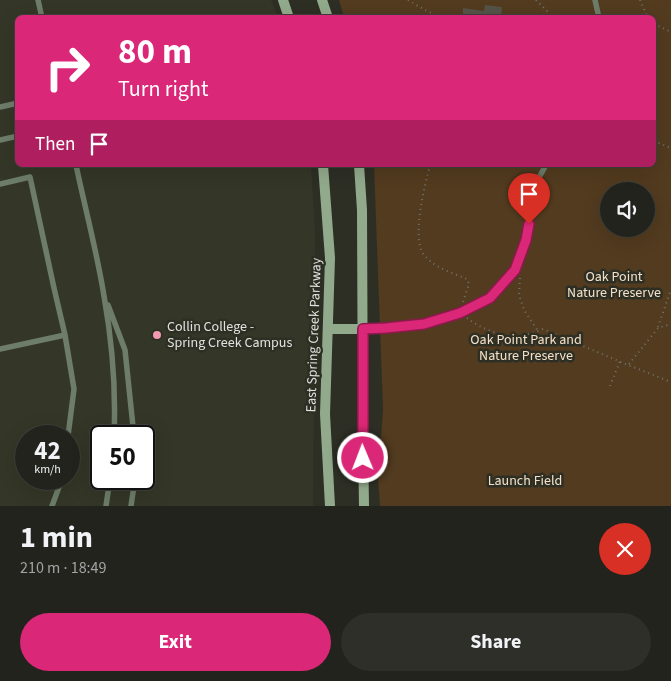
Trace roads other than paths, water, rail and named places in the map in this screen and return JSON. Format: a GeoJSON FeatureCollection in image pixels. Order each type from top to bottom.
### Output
{"type":"FeatureCollection","features":[{"type":"Feature","properties":{"kind":"main road"},"geometry":{"type":"LineString","coordinates":[[283,0],[289,15]]}},
{"type":"Feature","properties":{"kind":"main road"},"geometry":{"type":"LineString","coordinates":[[322,0],[327,15]]}},
{"type":"Feature","properties":{"kind":"main road","name":"East Spring Creek Parkway"},"geometry":{"type":"LineString","coordinates":[[323,167],[330,258],[325,414],[330,506]]}},
{"type":"Feature","properties":{"kind":"main road"},"geometry":{"type":"LineString","coordinates":[[359,167],[362,210],[364,506]]}},
{"type":"Feature","properties":{"kind":"main road"},"geometry":{"type":"LineString","coordinates":[[328,329],[363,329]]}},
{"type":"Feature","properties":{"kind":"lane"},"geometry":{"type":"LineString","coordinates":[[38,0],[41,15]]}},
{"type":"Feature","properties":{"kind":"lane"},"geometry":{"type":"LineString","coordinates":[[595,0],[598,15]]}},
{"type":"Feature","properties":{"kind":"lane"},"geometry":{"type":"LineString","coordinates":[[0,107],[15,104]]}},
{"type":"Feature","properties":{"kind":"lane"},"geometry":{"type":"LineString","coordinates":[[0,140],[15,137]]}},
{"type":"Feature","properties":{"kind":"lane"},"geometry":{"type":"LineString","coordinates":[[76,167],[105,296],[112,357],[114,425]]}},
{"type":"Feature","properties":{"kind":"lane"},"geometry":{"type":"LineString","coordinates":[[363,329],[424,324],[460,313],[490,298],[515,270],[526,240],[537,181],[545,167]]}},
{"type":"Feature","properties":{"kind":"lane"},"geometry":{"type":"LineString","coordinates":[[0,184],[30,177],[65,335],[74,389],[69,425]]}},
{"type":"Feature","properties":{"kind":"lane"},"geometry":{"type":"LineString","coordinates":[[105,296],[124,350],[133,425]]}},
{"type":"Feature","properties":{"kind":"lane"},"geometry":{"type":"LineString","coordinates":[[0,349],[65,335]]}},
{"type":"Feature","properties":{"kind":"lane"},"geometry":{"type":"LineString","coordinates":[[52,506],[58,490]]}},
{"type":"Feature","properties":{"kind":"lane"},"geometry":{"type":"LineString","coordinates":[[106,506],[108,490]]}},
{"type":"Feature","properties":{"kind":"lane"},"geometry":{"type":"LineString","coordinates":[[131,506],[133,490]]}},
{"type":"Feature","properties":{"kind":"place","name":"Collin College - Spring Creek Campus"},"geometry":{"type":"Point","coordinates":[157,335]}},
{"type":"Feature","properties":{"kind":"park label","name":"Oak Point Nature Preserve"},"geometry":{"type":"Point","coordinates":[614,286]}},
{"type":"Feature","properties":{"kind":"park label","name":"Oak Point Park and Nature Preserve"},"geometry":{"type":"Point","coordinates":[526,348]}},
{"type":"Feature","properties":{"kind":"park label","name":"Launch Field"},"geometry":{"type":"Point","coordinates":[525,481]}}]}
